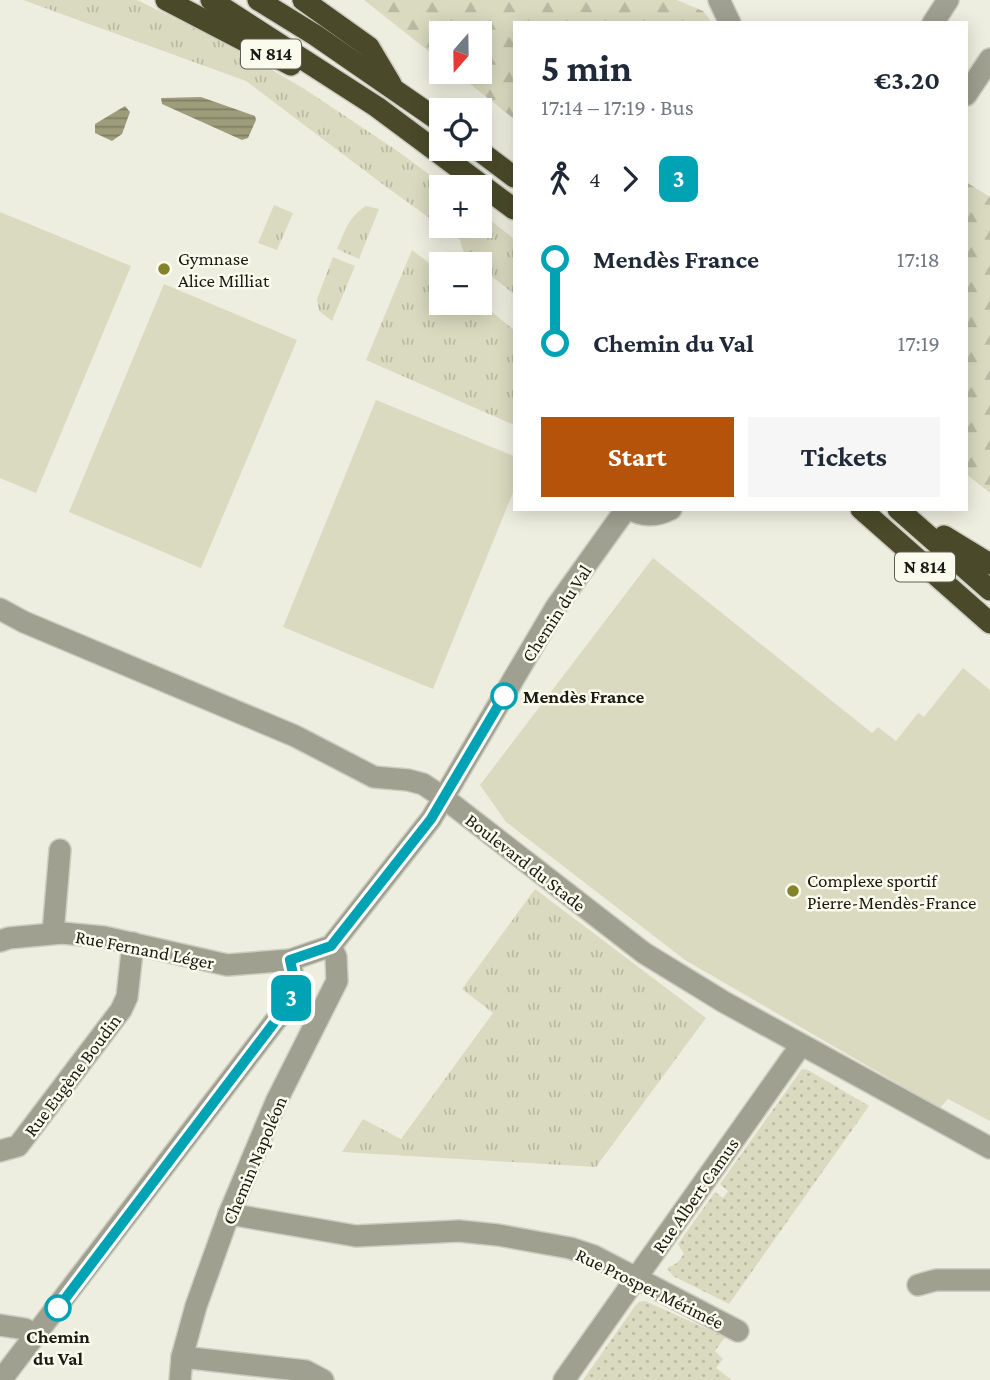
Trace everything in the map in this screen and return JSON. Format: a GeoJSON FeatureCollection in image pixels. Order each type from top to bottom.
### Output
{"type":"FeatureCollection","features":[{"type":"Feature","properties":{"kind":"highway","name":"N 814"},"geometry":{"type":"LineString","coordinates":[[166,0],[283,61],[336,93],[377,107]]}},
{"type":"Feature","properties":{"kind":"highway","name":"N 814"},"geometry":{"type":"LineString","coordinates":[[211,0],[377,107],[513,208]]}},
{"type":"Feature","properties":{"kind":"highway","name":"N 814"},"geometry":{"type":"LineString","coordinates":[[258,0],[429,114]]}},
{"type":"Feature","properties":{"kind":"highway","name":"N 814"},"geometry":{"type":"LineString","coordinates":[[303,0],[369,47],[394,89]]}},
{"type":"Feature","properties":{"kind":"highway"},"geometry":{"type":"LineString","coordinates":[[492,160],[513,176]]}},
{"type":"Feature","properties":{"kind":"highway","name":"N 814"},"geometry":{"type":"LineString","coordinates":[[863,511],[990,623]]}},
{"type":"Feature","properties":{"kind":"highway","name":"N 814"},"geometry":{"type":"LineString","coordinates":[[902,511],[990,590]]}},
{"type":"Feature","properties":{"kind":"highway","name":"N 814"},"geometry":{"type":"LineString","coordinates":[[903,511],[990,564]]}},
{"type":"Feature","properties":{"kind":"street"},"geometry":{"type":"LineString","coordinates":[[719,0],[729,21]]}},
{"type":"Feature","properties":{"kind":"street"},"geometry":{"type":"LineString","coordinates":[[934,21],[948,0]]}},
{"type":"Feature","properties":{"kind":"street"},"geometry":{"type":"LineString","coordinates":[[968,92],[990,59]]}},
{"type":"Feature","properties":{"kind":"street","name":"Chemin du Val"},"geometry":{"type":"LineString","coordinates":[[331,946],[411,845],[444,798],[556,607],[627,511]]}},
{"type":"Feature","properties":{"kind":"street","name":"Chemin du Val"},"geometry":{"type":"LineString","coordinates":[[632,511],[658,516],[667,511]]}},
{"type":"Feature","properties":{"kind":"street","name":"Boulevard du Stade"},"geometry":{"type":"LineString","coordinates":[[0,609],[24,622],[295,736],[374,776],[423,784],[644,953],[723,1002],[990,1148]]}},
{"type":"Feature","properties":{"kind":"street"},"geometry":{"type":"LineString","coordinates":[[52,933],[60,849]]}},
{"type":"Feature","properties":{"kind":"street","name":"Rue Fernand Léger"},"geometry":{"type":"LineString","coordinates":[[0,941],[52,933],[104,937],[227,965],[290,960]]}},
{"type":"Feature","properties":{"kind":"street","name":"Rue Eugène Boudin"},"geometry":{"type":"LineString","coordinates":[[0,1152],[18,1146],[121,1010],[127,997],[133,943]]}},
{"type":"Feature","properties":{"kind":"street"},"geometry":{"type":"LineString","coordinates":[[1,1380],[289,1003],[295,983],[290,960],[331,946]]}},
{"type":"Feature","properties":{"kind":"street","name":"Chemin Napoléon"},"geometry":{"type":"LineString","coordinates":[[180,1380],[183,1357],[197,1306],[229,1214],[276,1102],[337,981],[337,957],[331,946]]}},
{"type":"Feature","properties":{"kind":"street","name":"Rue Albert Camus"},"geometry":{"type":"LineString","coordinates":[[564,1380],[801,1045]]}},
{"type":"Feature","properties":{"kind":"street","name":"Rue Prosper Mérimée"},"geometry":{"type":"LineString","coordinates":[[229,1214],[356,1236],[459,1231],[570,1248],[594,1256],[738,1331]]}},
{"type":"Feature","properties":{"kind":"street"},"geometry":{"type":"LineString","coordinates":[[918,1284],[936,1280],[990,1280]]}},
{"type":"Feature","properties":{"kind":"street"},"geometry":{"type":"LineString","coordinates":[[0,1325],[25,1329],[35,1335]]}},
{"type":"Feature","properties":{"kind":"street"},"geometry":{"type":"LineString","coordinates":[[183,1357],[306,1371],[323,1380]]}},
{"type":"Feature","properties":{"kind":"green space"},"geometry":{"type":"Polygon","coordinates":[[[23,0],[137,0],[233,47],[306,90],[430,175],[429,218],[246,81],[23,0]]]}},
{"type":"Feature","properties":{"kind":"green space"},"geometry":{"type":"Polygon","coordinates":[[[364,0],[677,0],[703,11],[710,21],[513,21],[513,118],[492,101],[492,98],[488,98],[470,84],[492,84],[492,21],[429,21],[429,51],[364,0]]]}},
{"type":"Feature","properties":{"kind":"green space"},"geometry":{"type":"Polygon","coordinates":[[[968,183],[990,197],[990,493],[968,476],[968,183]]]}},
{"type":"Feature","properties":{"kind":"green space"},"geometry":{"type":"Polygon","coordinates":[[[274,205],[293,213],[277,250],[258,243],[274,205]]]}},
{"type":"Feature","properties":{"kind":"green space"},"geometry":{"type":"Polygon","coordinates":[[[366,206],[379,209],[359,259],[337,249],[351,219],[366,206]]]}},
{"type":"Feature","properties":{"kind":"green space"},"geometry":{"type":"Polygon","coordinates":[[[0,212],[131,266],[36,493],[0,478],[0,212]]]}},
{"type":"Feature","properties":{"kind":"green space"},"geometry":{"type":"Polygon","coordinates":[[[492,222],[513,238],[513,293],[492,277],[492,252],[464,252],[457,238],[492,238],[492,222]]]}},
{"type":"Feature","properties":{"kind":"green space"},"geometry":{"type":"Polygon","coordinates":[[[412,250],[429,263],[429,315],[492,315],[492,312],[513,329],[513,425],[366,360],[412,250]]]}},
{"type":"Feature","properties":{"kind":"green space"},"geometry":{"type":"Polygon","coordinates":[[[333,257],[355,266],[332,321],[319,311],[317,299],[333,257]]]}},
{"type":"Feature","properties":{"kind":"green space"},"geometry":{"type":"Polygon","coordinates":[[[164,284],[297,340],[201,568],[69,512],[164,284]]]}},
{"type":"Feature","properties":{"kind":"green space"},"geometry":{"type":"Polygon","coordinates":[[[376,400],[513,456],[513,492],[433,689],[283,627],[376,400]]]}},
{"type":"Feature","properties":{"kind":"green space","name":"Complexe sportif Pierre-Mendès-France"},"geometry":{"type":"Polygon","coordinates":[[[653,558],[872,733],[878,727],[896,741],[918,713],[924,717],[963,668],[990,690],[990,1121],[948,1099],[940,1108],[685,960],[506,822],[480,785],[653,558]]]}},
{"type":"Feature","properties":{"kind":"green space"},"geometry":{"type":"Polygon","coordinates":[[[535,889],[706,1018],[596,1167],[342,1152],[363,1119],[401,1139],[493,1013],[462,989],[535,889]]]}},
{"type":"Feature","properties":{"kind":"green space"},"geometry":{"type":"Polygon","coordinates":[[[802,1069],[869,1106],[729,1304],[673,1276],[667,1268],[677,1263],[684,1254],[678,1244],[715,1192],[723,1198],[728,1191],[720,1184],[802,1069]]]}},
{"type":"Feature","properties":{"kind":"green space"},"geometry":{"type":"Polygon","coordinates":[[[645,1301],[725,1337],[715,1351],[723,1359],[716,1368],[732,1380],[583,1380],[635,1306],[645,1301]]]}},
{"type":"Feature","properties":{"kind":"shaded area"},"geometry":{"type":"Polygon","coordinates":[[[201,97],[255,116],[256,120],[248,138],[242,140],[162,104],[161,98],[201,97]]]}},
{"type":"Feature","properties":{"kind":"shaded area"},"geometry":{"type":"Polygon","coordinates":[[[125,106],[130,112],[122,134],[112,141],[95,133],[95,124],[125,106]]]}},
{"type":"Feature","properties":{"kind":"bus line","name":"3"},"geometry":{"type":"LineString","coordinates":[[58,1308],[289,1003],[295,983],[290,960],[331,946],[431,819],[504,696]]}},
{"type":"Feature","properties":{"kind":"place","name":"Gymnase Alice Milliat"},"geometry":{"type":"Point","coordinates":[164,269]}},
{"type":"Feature","properties":{"kind":"place","name":"Mendès France"},"geometry":{"type":"Point","coordinates":[504,696]}},
{"type":"Feature","properties":{"kind":"place","name":"Complexe sportif Pierre-Mendès-France"},"geometry":{"type":"Point","coordinates":[793,891]}},
{"type":"Feature","properties":{"kind":"place","name":"Chemin du Val"},"geometry":{"type":"Point","coordinates":[58,1308]}}]}
